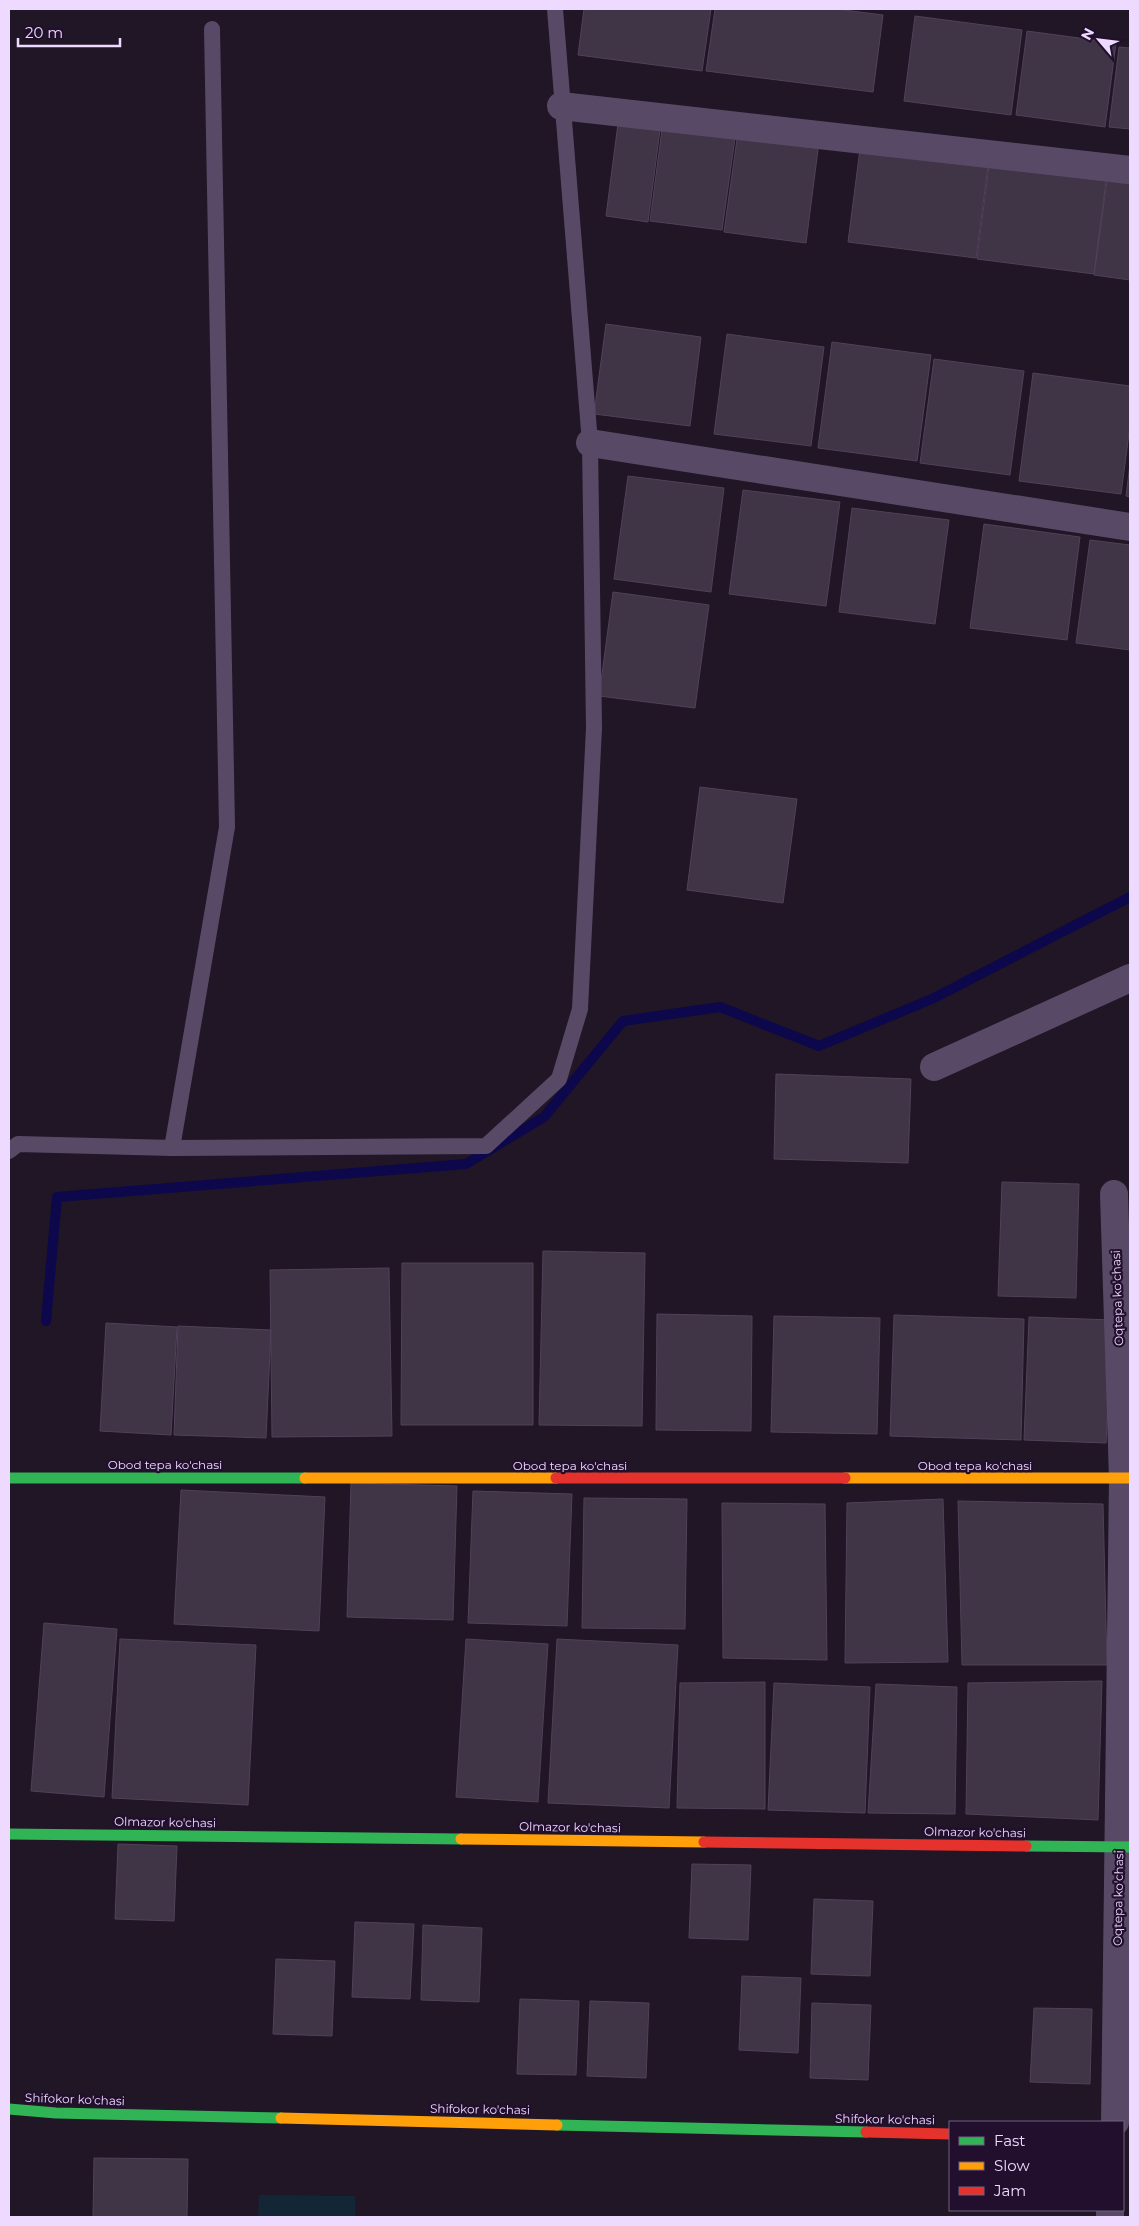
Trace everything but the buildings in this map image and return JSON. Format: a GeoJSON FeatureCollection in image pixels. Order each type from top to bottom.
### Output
{"type":"FeatureCollection","features":[{"type":"Feature","properties":{"kind":"street"},"geometry":{"type":"LineString","coordinates":[[561,106],[1130,170]]}},
{"type":"Feature","properties":{"kind":"street"},"geometry":{"type":"LineString","coordinates":[[590,443],[1130,527]]}},
{"type":"Feature","properties":{"kind":"street"},"geometry":{"type":"LineString","coordinates":[[934,1067],[1130,978]]}},
{"type":"Feature","properties":{"kind":"street","name":"Oqtepa ko'chasi"},"geometry":{"type":"LineString","coordinates":[[1114,1194],[1127,1479],[1125,1847],[1115,2121]]}},
{"type":"Feature","properties":{"kind":"street","name":"Obod tepa ko'chasi"},"geometry":{"type":"LineString","coordinates":[[9,1478],[1127,1479]]}},
{"type":"Feature","properties":{"kind":"street","name":"Olmazor ko'chasi"},"geometry":{"type":"LineString","coordinates":[[9,1834],[1125,1847]]}},
{"type":"Feature","properties":{"kind":"street","name":"Shifokor ko'chasi"},"geometry":{"type":"LineString","coordinates":[[9,2110],[56,2113],[949,2134]]}},
{"type":"Feature","properties":{"kind":"lane"},"geometry":{"type":"LineString","coordinates":[[9,1151],[18,1144],[172,1148],[486,1146],[559,1079],[580,1009],[594,728],[590,443],[561,106],[555,9]]}},
{"type":"Feature","properties":{"kind":"lane"},"geometry":{"type":"LineString","coordinates":[[172,1148],[227,827],[212,29]]}},
{"type":"Feature","properties":{"kind":"shaded area"},"geometry":{"type":"Polygon","coordinates":[[[259,2195],[355,2196],[355,2217],[258,2217],[259,2195]]]}},
{"type":"Feature","properties":{"kind":"waterway"},"geometry":{"type":"LineString","coordinates":[[46,1321],[57,1197],[466,1164],[544,1117],[623,1021],[720,1007],[819,1046],[934,998],[1130,897]]}},
{"type":"Feature","properties":{"kind":"traffic: fast"},"geometry":{"type":"LineString","coordinates":[[9,1478],[305,1478]]}},
{"type":"Feature","properties":{"kind":"traffic: fast"},"geometry":{"type":"LineString","coordinates":[[9,1834],[461,1839]]}},
{"type":"Feature","properties":{"kind":"traffic: fast"},"geometry":{"type":"LineString","coordinates":[[1026,1846],[1130,1847]]}},
{"type":"Feature","properties":{"kind":"traffic: fast"},"geometry":{"type":"LineString","coordinates":[[9,2109],[56,2113],[281,2118]]}},
{"type":"Feature","properties":{"kind":"traffic: fast"},"geometry":{"type":"LineString","coordinates":[[557,2125],[866,2132]]}},
{"type":"Feature","properties":{"kind":"traffic: slow"},"geometry":{"type":"LineString","coordinates":[[305,1478],[556,1478]]}},
{"type":"Feature","properties":{"kind":"traffic: slow"},"geometry":{"type":"LineString","coordinates":[[845,1478],[1130,1478]]}},
{"type":"Feature","properties":{"kind":"traffic: slow"},"geometry":{"type":"LineString","coordinates":[[461,1839],[704,1842]]}},
{"type":"Feature","properties":{"kind":"traffic: slow"},"geometry":{"type":"LineString","coordinates":[[281,2118],[557,2125]]}},
{"type":"Feature","properties":{"kind":"traffic: jam"},"geometry":{"type":"LineString","coordinates":[[556,1478],[845,1478]]}},
{"type":"Feature","properties":{"kind":"traffic: jam"},"geometry":{"type":"LineString","coordinates":[[704,1842],[1026,1846]]}},
{"type":"Feature","properties":{"kind":"traffic: jam"},"geometry":{"type":"LineString","coordinates":[[866,2132],[949,2134]]}}]}
